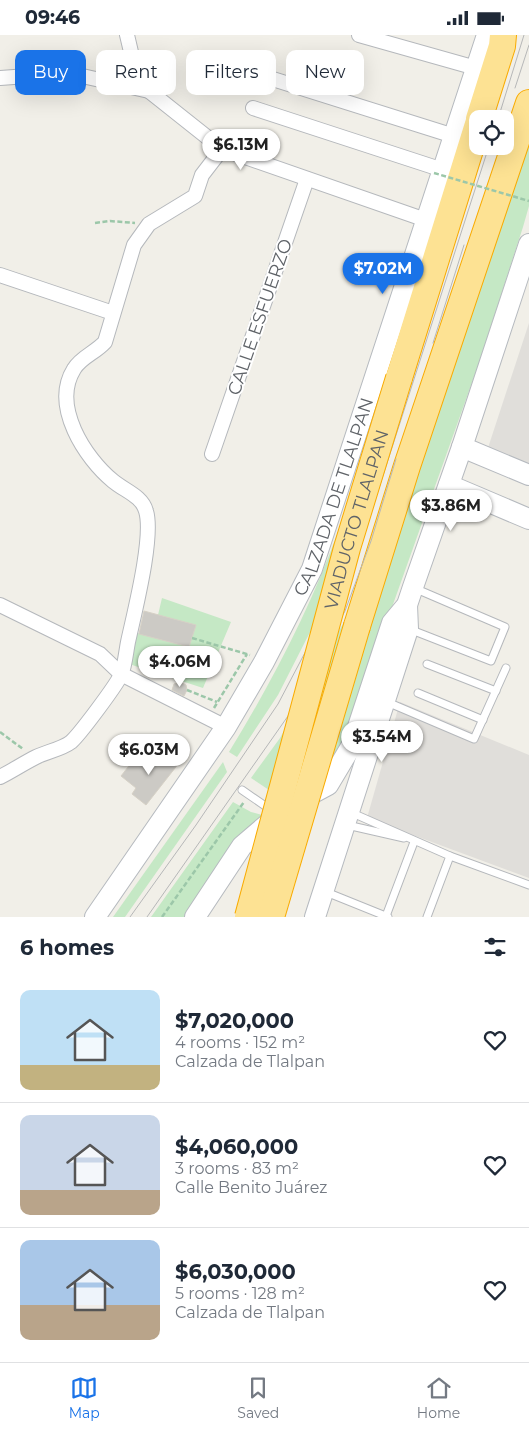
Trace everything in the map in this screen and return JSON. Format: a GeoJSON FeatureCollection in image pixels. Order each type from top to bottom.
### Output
{"type":"FeatureCollection","features":[{"type":"Feature","properties":{"kind":"highway"},"geometry":{"type":"LineString","coordinates":[[482,110],[502,46],[503,35]]}},
{"type":"Feature","properties":{"kind":"highway","name":"VIADUCTO TLALPAN"},"geometry":{"type":"LineString","coordinates":[[271,917],[357,626],[407,466],[529,103]]}},
{"type":"Feature","properties":{"kind":"highway","name":"VIADUCTO TLALPAN"},"geometry":{"type":"LineString","coordinates":[[248,917],[347,548],[469,153]]}},
{"type":"Feature","properties":{"kind":"main road","name":"CALZADA DE TLALPAN"},"geometry":{"type":"LineString","coordinates":[[95,917],[226,727],[256,658],[312,569],[426,220],[438,171],[454,137],[487,35]]}},
{"type":"Feature","properties":{"kind":"main road"},"geometry":{"type":"LineString","coordinates":[[195,917],[242,847],[289,806],[328,785],[352,745],[392,623],[410,596],[462,447],[529,244]]}},
{"type":"Feature","properties":{"kind":"main road"},"geometry":{"type":"LineString","coordinates":[[462,447],[529,475]]}},
{"type":"Feature","properties":{"kind":"main road"},"geometry":{"type":"LineString","coordinates":[[449,485],[529,519]]}},
{"type":"Feature","properties":{"kind":"main road"},"geometry":{"type":"LineString","coordinates":[[315,917],[408,629],[410,596]]}},
{"type":"Feature","properties":{"kind":"street"},"geometry":{"type":"LineString","coordinates":[[128,35],[131,50]]}},
{"type":"Feature","properties":{"kind":"street"},"geometry":{"type":"LineString","coordinates":[[359,35],[476,68]]}},
{"type":"Feature","properties":{"kind":"street"},"geometry":{"type":"LineString","coordinates":[[0,78],[69,73],[96,79]]}},
{"type":"Feature","properties":{"kind":"street"},"geometry":{"type":"LineString","coordinates":[[276,80],[454,137]]}},
{"type":"Feature","properties":{"kind":"street"},"geometry":{"type":"LineString","coordinates":[[154,95],[222,149],[426,220]]}},
{"type":"Feature","properties":{"kind":"street"},"geometry":{"type":"LineString","coordinates":[[253,108],[438,171]]}},
{"type":"Feature","properties":{"kind":"street"},"geometry":{"type":"LineString","coordinates":[[0,777],[36,757],[70,743],[121,674],[139,590],[147,533],[146,511],[138,498],[102,471],[76,433],[66,395],[66,388],[73,369],[82,359],[96,352],[105,342],[134,245],[148,224],[195,196],[202,175],[222,149]]}},
{"type":"Feature","properties":{"kind":"street","name":"CALLE ESFUERZO"},"geometry":{"type":"LineString","coordinates":[[212,454],[307,179]]}},
{"type":"Feature","properties":{"kind":"street"},"geometry":{"type":"LineString","coordinates":[[0,275],[113,313]]}},
{"type":"Feature","properties":{"kind":"street"},"geometry":{"type":"LineString","coordinates":[[0,605],[100,654],[121,674],[226,727]]}},
{"type":"Feature","properties":{"kind":"lane"},"geometry":{"type":"LineString","coordinates":[[408,629],[491,661],[505,627],[410,596]]}},
{"type":"Feature","properties":{"kind":"lane"},"geometry":{"type":"LineString","coordinates":[[427,664],[496,691]]}},
{"type":"Feature","properties":{"kind":"lane"},"geometry":{"type":"LineString","coordinates":[[385,701],[474,739],[506,668]]}},
{"type":"Feature","properties":{"kind":"lane"},"geometry":{"type":"LineString","coordinates":[[418,693],[483,720]]}},
{"type":"Feature","properties":{"kind":"lane"},"geometry":{"type":"LineString","coordinates":[[242,790],[278,815]]}},
{"type":"Feature","properties":{"kind":"lane"},"geometry":{"type":"LineString","coordinates":[[346,818],[392,837],[405,838]]}},
{"type":"Feature","properties":{"kind":"lane"},"geometry":{"type":"LineString","coordinates":[[346,818],[396,831],[414,842],[529,885]]}},
{"type":"Feature","properties":{"kind":"lane"},"geometry":{"type":"LineString","coordinates":[[323,891],[387,917],[414,842]]}},
{"type":"Feature","properties":{"kind":"lane"},"geometry":{"type":"LineString","coordinates":[[428,917],[450,856]]}},
{"type":"Feature","properties":{"kind":"path"},"geometry":{"type":"LineString","coordinates":[[438,171],[529,201]]}},
{"type":"Feature","properties":{"kind":"path"},"geometry":{"type":"LineString","coordinates":[[96,223],[110,221],[148,224]]}},
{"type":"Feature","properties":{"kind":"path"},"geometry":{"type":"LineString","coordinates":[[192,638],[256,658],[217,702],[208,718]]}},
{"type":"Feature","properties":{"kind":"path"},"geometry":{"type":"LineString","coordinates":[[187,690],[217,702]]}},
{"type":"Feature","properties":{"kind":"path"},"geometry":{"type":"LineString","coordinates":[[0,732],[27,751]]}},
{"type":"Feature","properties":{"kind":"path"},"geometry":{"type":"LineString","coordinates":[[162,917],[242,805]]}},
{"type":"Feature","properties":{"kind":"shaded area"},"geometry":{"type":"Polygon","coordinates":[[[529,323],[529,477],[485,457],[529,323]]]}},
{"type":"Feature","properties":{"kind":"shaded area"},"geometry":{"type":"Polygon","coordinates":[[[400,702],[529,755],[529,878],[367,818],[400,702]]]}},
{"type":"Feature","properties":{"kind":"green space"},"geometry":{"type":"Polygon","coordinates":[[[529,131],[529,206],[523,227],[480,360],[349,728],[333,763],[278,796],[251,778],[280,738],[345,620],[365,627],[529,131]]]}},
{"type":"Feature","properties":{"kind":"green space"},"geometry":{"type":"Polygon","coordinates":[[[339,529],[336,581],[278,695],[237,757],[229,752],[290,643],[316,587],[339,529]]]}},
{"type":"Feature","properties":{"kind":"green space"},"geometry":{"type":"Polygon","coordinates":[[[162,598],[231,622],[203,688],[126,663],[134,632],[189,647],[195,625],[158,615],[162,598]]]}},
{"type":"Feature","properties":{"kind":"green space"},"geometry":{"type":"Polygon","coordinates":[[[223,762],[227,772],[125,917],[113,917],[223,762]]]}},
{"type":"Feature","properties":{"kind":"green space"},"geometry":{"type":"Polygon","coordinates":[[[233,802],[251,812],[266,816],[188,917],[151,917],[233,802]]]}},
{"type":"Feature","properties":{"kind":"building"},"geometry":{"type":"Polygon","coordinates":[[[144,611],[196,625],[189,647],[139,634],[144,611]]]}},
{"type":"Feature","properties":{"kind":"building"},"geometry":{"type":"Polygon","coordinates":[[[180,682],[186,685],[187,690],[184,696],[172,690],[174,684],[180,682]]]}},
{"type":"Feature","properties":{"kind":"building"},"geometry":{"type":"Polygon","coordinates":[[[139,753],[157,766],[166,753],[179,763],[146,805],[132,794],[136,788],[121,776],[139,753]]]}},
{"type":"Feature","properties":{"kind":"tram line"},"geometry":{"type":"LineString","coordinates":[[501,110],[524,35]]}},
{"type":"Feature","properties":{"kind":"tram line"},"geometry":{"type":"LineString","coordinates":[[515,88],[529,45]]}},
{"type":"Feature","properties":{"kind":"tram line"},"geometry":{"type":"LineString","coordinates":[[130,917],[196,825],[278,704],[341,584],[379,488],[486,155]]}},
{"type":"Feature","properties":{"kind":"tram line"},"geometry":{"type":"LineString","coordinates":[[433,343],[464,245]]}},
{"type":"Feature","properties":{"kind":"tram line"},"geometry":{"type":"LineString","coordinates":[[147,917],[288,716],[345,611],[371,541],[396,459]]}}]}
